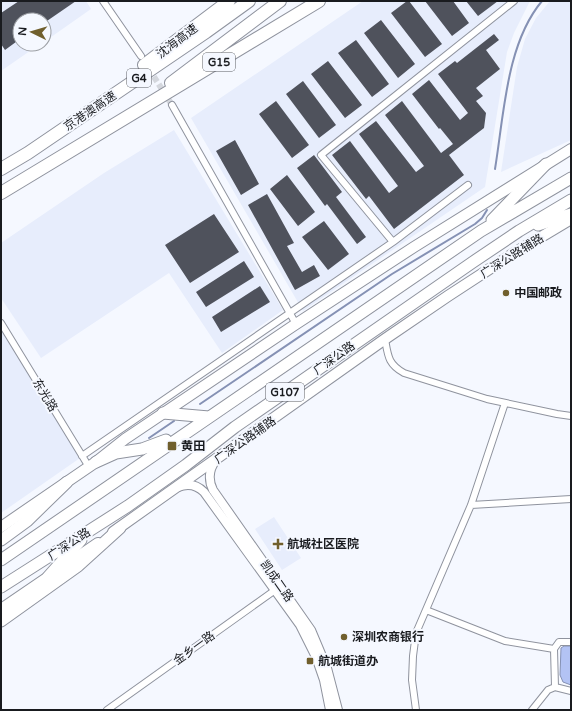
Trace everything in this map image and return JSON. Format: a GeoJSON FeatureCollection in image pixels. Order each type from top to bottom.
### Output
{"type":"FeatureCollection","features":[{"type":"Feature","properties":{"kind":"highway","name":"沈海高速"},"geometry":{"type":"LineString","coordinates":[[28,153],[229,1]]}},
{"type":"Feature","properties":{"kind":"highway","name":"京港澳高速"},"geometry":{"type":"LineString","coordinates":[[28,153],[250,1]]}},
{"type":"Feature","properties":{"kind":"highway","name":"京港澳高速"},"geometry":{"type":"LineString","coordinates":[[119,122],[280,1]]}},
{"type":"Feature","properties":{"kind":"highway","name":"G15"},"geometry":{"type":"LineString","coordinates":[[119,122],[319,1]]}},
{"type":"Feature","properties":{"kind":"highway","name":"G4"},"geometry":{"type":"LineString","coordinates":[[1,193],[119,122]]}},
{"type":"Feature","properties":{"kind":"highway","name":"G4"},"geometry":{"type":"LineString","coordinates":[[1,169],[28,153]]}},
{"type":"Feature","properties":{"kind":"highway"},"geometry":{"type":"LineString","coordinates":[[481,231],[546,164]]}},
{"type":"Feature","properties":{"kind":"highway","name":"广深公路"},"geometry":{"type":"LineString","coordinates":[[1,560],[481,231],[571,178]]}},
{"type":"Feature","properties":{"kind":"highway","name":"广深公路"},"geometry":{"type":"LineString","coordinates":[[1,587],[128,506],[186,465],[235,427],[519,231],[571,200]]}},
{"type":"Feature","properties":{"kind":"highway"},"geometry":{"type":"LineString","coordinates":[[519,231],[571,214]]}},
{"type":"Feature","properties":{"kind":"highway"},"geometry":{"type":"LineString","coordinates":[[163,414],[209,416]]}},
{"type":"Feature","properties":{"kind":"highway"},"geometry":{"type":"LineString","coordinates":[[93,464],[116,453],[148,448],[192,428]]}},
{"type":"Feature","properties":{"kind":"highway"},"geometry":{"type":"LineString","coordinates":[[1,540],[27,521],[67,482]]}},
{"type":"Feature","properties":{"kind":"highway"},"geometry":{"type":"LineString","coordinates":[[1,621],[78,566],[120,528]]}},
{"type":"Feature","properties":{"kind":"highway"},"geometry":{"type":"LineString","coordinates":[[48,577],[92,529]]}},
{"type":"Feature","properties":{"kind":"main road"},"geometry":{"type":"LineString","coordinates":[[1,527],[93,464],[120,443],[296,324],[414,247],[571,149]]}},
{"type":"Feature","properties":{"kind":"main road","name":"广深公路辅路"},"geometry":{"type":"LineString","coordinates":[[1,609],[217,460],[385,339],[511,255],[571,219]]}},
{"type":"Feature","properties":{"kind":"street"},"geometry":{"type":"LineString","coordinates":[[103,1],[141,56]]}},
{"type":"Feature","properties":{"kind":"street"},"geometry":{"type":"LineString","coordinates":[[393,242],[321,155],[514,1]]}},
{"type":"Feature","properties":{"kind":"street"},"geometry":{"type":"LineString","coordinates":[[172,105],[296,324]]}},
{"type":"Feature","properties":{"kind":"street"},"geometry":{"type":"LineString","coordinates":[[82,456],[393,242],[468,185]]}},
{"type":"Feature","properties":{"kind":"street","name":"东光路"},"geometry":{"type":"LineString","coordinates":[[1,323],[82,456],[93,464]]}},
{"type":"Feature","properties":{"kind":"street"},"geometry":{"type":"LineString","coordinates":[[385,339],[388,359],[392,365],[404,374],[487,399],[571,416]]}},
{"type":"Feature","properties":{"kind":"street"},"geometry":{"type":"LineString","coordinates":[[416,710],[412,680],[416,633],[471,504],[505,403]]}},
{"type":"Feature","properties":{"kind":"street","name":"凯成二路"},"geometry":{"type":"LineString","coordinates":[[217,460],[212,466],[210,473],[213,490],[278,588],[300,625],[311,646],[322,674],[330,710]]}},
{"type":"Feature","properties":{"kind":"street","name":"凯成二路"},"geometry":{"type":"LineString","coordinates":[[178,487],[190,485],[198,487],[204,492],[278,588],[304,619],[317,643],[331,680],[338,710]]}},
{"type":"Feature","properties":{"kind":"street"},"geometry":{"type":"LineString","coordinates":[[471,504],[571,499]]}},
{"type":"Feature","properties":{"kind":"street","name":"金乡一路"},"geometry":{"type":"LineString","coordinates":[[107,710],[278,588]]}},
{"type":"Feature","properties":{"kind":"street"},"geometry":{"type":"LineString","coordinates":[[426,610],[505,641],[554,649]]}},
{"type":"Feature","properties":{"kind":"street"},"geometry":{"type":"LineString","coordinates":[[555,687],[554,649],[559,642],[571,642]]}},
{"type":"Feature","properties":{"kind":"street"},"geometry":{"type":"LineString","coordinates":[[532,710],[548,690],[555,687],[571,691]]}},
{"type":"Feature","properties":{"kind":"shaded area"},"geometry":{"type":"Polygon","coordinates":[[[1,1],[86,1],[91,9],[52,36],[52,12],[12,12],[12,52],[28,52],[1,71],[1,1]]]}},
{"type":"Feature","properties":{"kind":"shaded area"},"geometry":{"type":"Polygon","coordinates":[[[363,1],[530,1],[514,33],[507,52],[485,187],[303,311],[191,118],[363,1]]]}},
{"type":"Feature","properties":{"kind":"shaded area"},"geometry":{"type":"Polygon","coordinates":[[[550,1],[571,1],[571,140],[501,172],[517,67],[525,39],[536,18],[550,1]]]}},
{"type":"Feature","properties":{"kind":"shaded area"},"geometry":{"type":"Polygon","coordinates":[[[174,130],[283,310],[222,353],[169,273],[41,358],[1,298],[1,243],[104,173],[174,130]]]}},
{"type":"Feature","properties":{"kind":"shaded area"},"geometry":{"type":"Polygon","coordinates":[[[1,326],[80,458],[1,513],[1,326]]]}},
{"type":"Feature","properties":{"kind":"shaded area","name":"航城社区医院"},"geometry":{"type":"Polygon","coordinates":[[[274,517],[301,558],[282,570],[255,529],[274,517]]]}},
{"type":"Feature","properties":{"kind":"water"},"geometry":{"type":"Polygon","coordinates":[[[564,646],[571,646],[571,685],[563,682],[560,675],[561,648],[564,646]]]}},
{"type":"Feature","properties":{"kind":"building"},"geometry":{"type":"Polygon","coordinates":[[[19,1],[76,1],[52,18],[52,12],[12,12],[12,45],[5,50],[1,44],[1,13],[19,1]]]}},
{"type":"Feature","properties":{"kind":"building"},"geometry":{"type":"Polygon","coordinates":[[[409,1],[442,44],[425,57],[391,13],[409,1]]]}},
{"type":"Feature","properties":{"kind":"building"},"geometry":{"type":"Polygon","coordinates":[[[425,1],[453,1],[469,23],[452,36],[425,1]]]}},
{"type":"Feature","properties":{"kind":"building"},"geometry":{"type":"Polygon","coordinates":[[[466,1],[498,1],[478,16],[466,1]]]}},
{"type":"Feature","properties":{"kind":"building"},"geometry":{"type":"Polygon","coordinates":[[[381,20],[415,64],[398,78],[364,33],[381,20]]]}},
{"type":"Feature","properties":{"kind":"building"},"geometry":{"type":"Polygon","coordinates":[[[494,34],[499,40],[486,50],[500,69],[476,88],[483,96],[476,101],[486,113],[484,128],[449,155],[464,175],[394,229],[369,196],[366,199],[332,155],[350,141],[389,193],[398,186],[359,134],[376,121],[416,172],[424,166],[385,115],[402,101],[441,153],[453,144],[440,128],[439,129],[412,94],[429,80],[460,120],[468,113],[438,74],[455,61],[457,63],[494,34]]]}},
{"type":"Feature","properties":{"kind":"building"},"geometry":{"type":"Polygon","coordinates":[[[356,40],[389,84],[372,97],[338,53],[356,40]]]}},
{"type":"Feature","properties":{"kind":"building"},"geometry":{"type":"Polygon","coordinates":[[[328,61],[362,105],[345,118],[311,74],[328,61]]]}},
{"type":"Feature","properties":{"kind":"building"},"geometry":{"type":"Polygon","coordinates":[[[303,81],[336,125],[319,138],[286,94],[303,81]]]}},
{"type":"Feature","properties":{"kind":"building"},"geometry":{"type":"Polygon","coordinates":[[[276,101],[309,145],[292,158],[259,114],[276,101]]]}},
{"type":"Feature","properties":{"kind":"building"},"geometry":{"type":"Polygon","coordinates":[[[235,140],[259,184],[241,195],[216,151],[235,140]]]}},
{"type":"Feature","properties":{"kind":"building"},"geometry":{"type":"Polygon","coordinates":[[[314,155],[342,192],[336,197],[366,237],[357,244],[327,204],[325,206],[297,168],[314,155]]]}},
{"type":"Feature","properties":{"kind":"building"},"geometry":{"type":"Polygon","coordinates":[[[287,175],[315,212],[298,226],[270,189],[287,175]]]}},
{"type":"Feature","properties":{"kind":"building"},"geometry":{"type":"Polygon","coordinates":[[[267,194],[294,243],[287,246],[302,272],[314,265],[320,276],[295,290],[248,205],[267,194]]]}},
{"type":"Feature","properties":{"kind":"building"},"geometry":{"type":"Polygon","coordinates":[[[214,214],[239,252],[190,283],[165,245],[214,214]]]}},
{"type":"Feature","properties":{"kind":"building"},"geometry":{"type":"Polygon","coordinates":[[[324,221],[349,254],[328,270],[302,237],[324,221]]]}},
{"type":"Feature","properties":{"kind":"building"},"geometry":{"type":"Polygon","coordinates":[[[244,261],[254,277],[206,307],[196,292],[244,261]]]}},
{"type":"Feature","properties":{"kind":"building"},"geometry":{"type":"Polygon","coordinates":[[[260,286],[270,302],[221,332],[212,317],[260,286]]]}},
{"type":"Feature","properties":{"kind":"waterway"},"geometry":{"type":"LineString","coordinates":[[495,169],[504,103],[514,59],[530,18],[542,1]]}},
{"type":"Feature","properties":{"kind":"waterway"},"geometry":{"type":"LineString","coordinates":[[200,404],[392,274],[475,224],[482,218],[487,210]]}},
{"type":"Feature","properties":{"kind":"waterway"},"geometry":{"type":"LineString","coordinates":[[149,438],[174,421]]}},
{"type":"Feature","properties":{"kind":"tunnel"},"geometry":{"type":"LineString","coordinates":[[149,69],[172,105]]}},
{"type":"Feature","properties":{"kind":"place","name":"中国邮政"},"geometry":{"type":"Point","coordinates":[506,293]}},
{"type":"Feature","properties":{"kind":"place","name":"黄田"},"geometry":{"type":"Point","coordinates":[172,446]}},
{"type":"Feature","properties":{"kind":"place","name":"航城社区医院"},"geometry":{"type":"Point","coordinates":[278,544]}},
{"type":"Feature","properties":{"kind":"place","name":"深圳农商银行"},"geometry":{"type":"Point","coordinates":[344,637]}},
{"type":"Feature","properties":{"kind":"place","name":"航城街道办"},"geometry":{"type":"Point","coordinates":[310,661]}}]}
